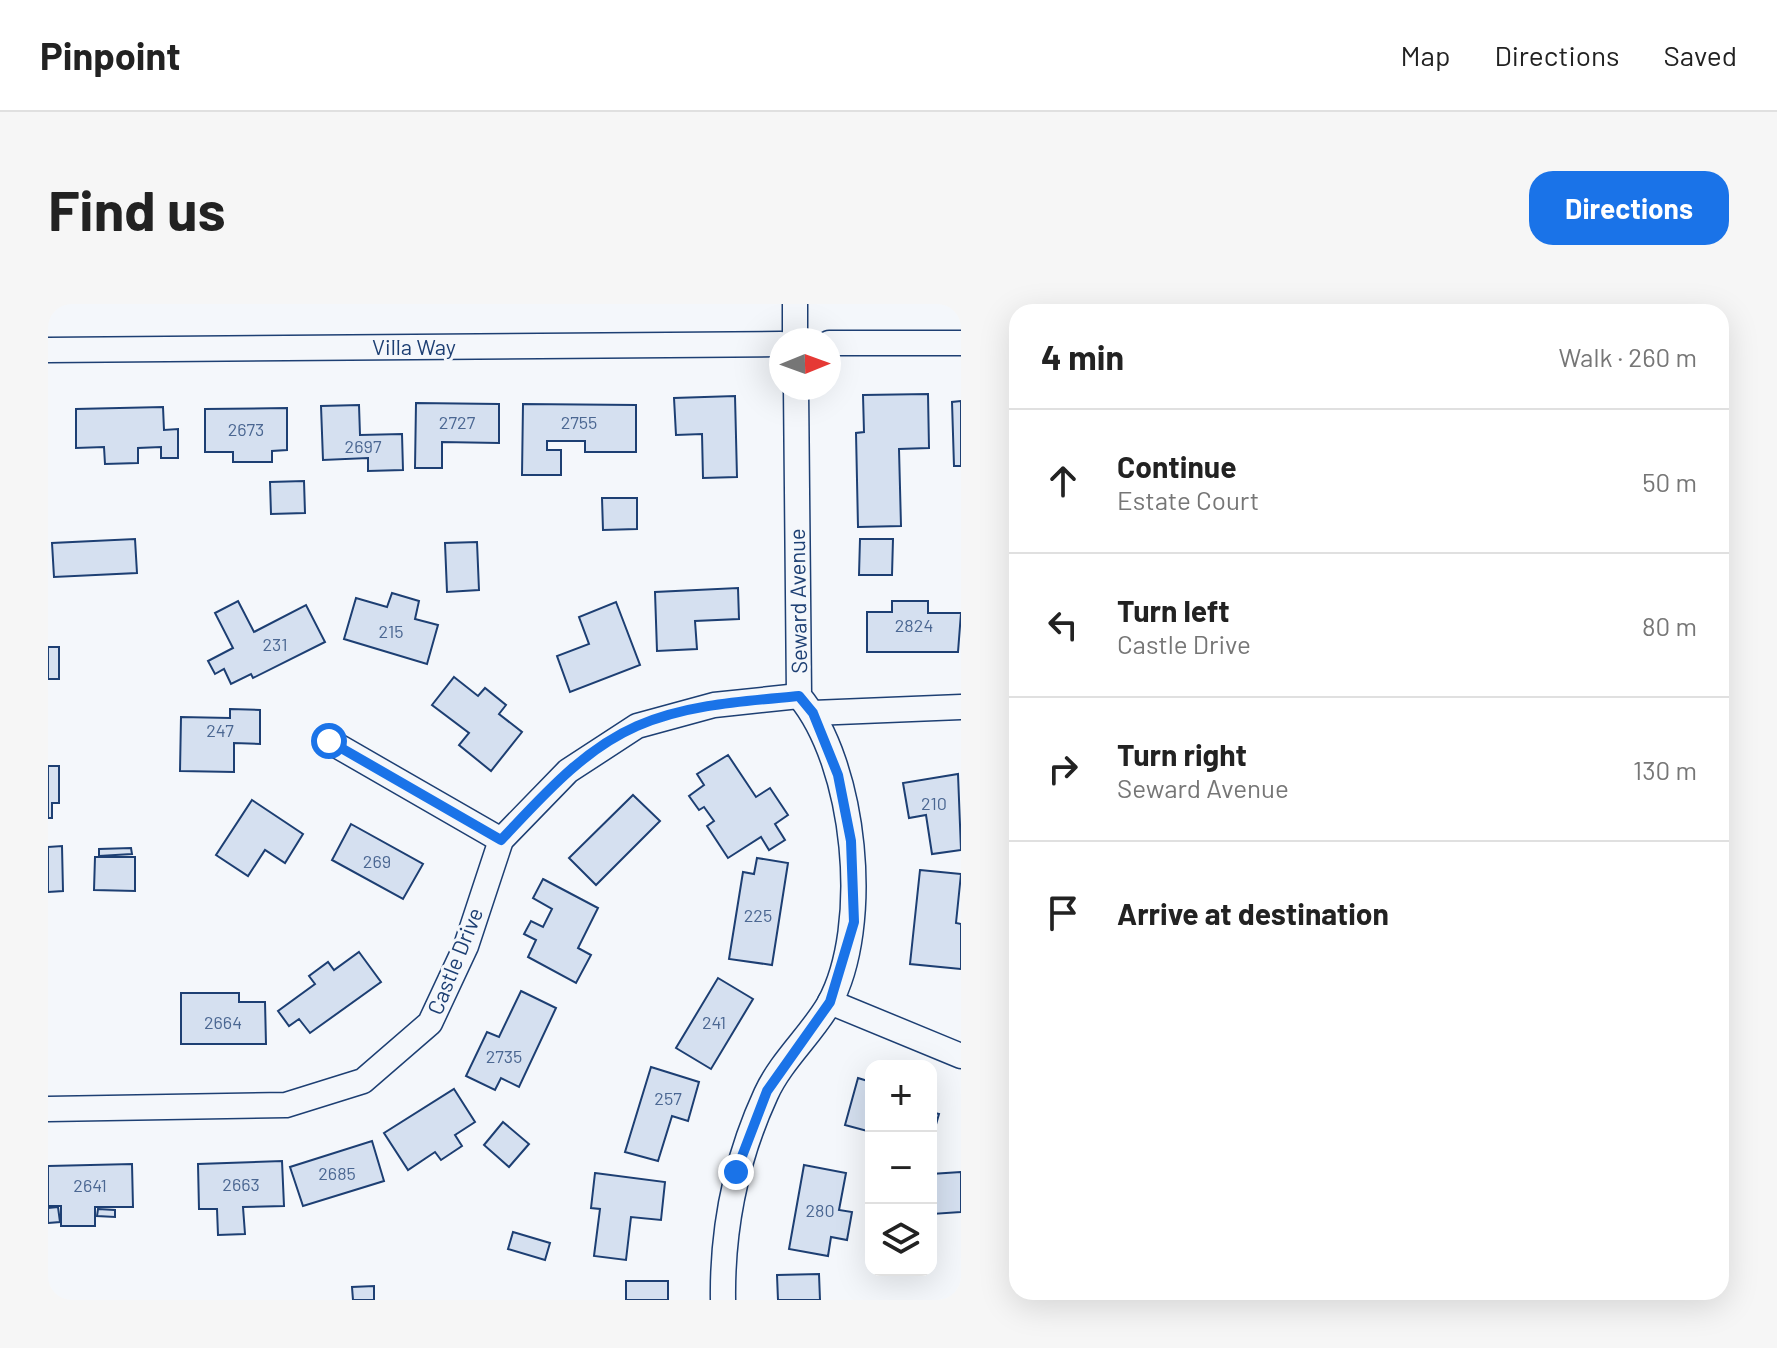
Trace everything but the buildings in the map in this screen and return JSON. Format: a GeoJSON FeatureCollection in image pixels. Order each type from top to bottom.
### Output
{"type":"FeatureCollection","features":[{"type":"Feature","properties":{"kind":"street"},"geometry":{"type":"LineString","coordinates":[[795,304],[795,328]]}},
{"type":"Feature","properties":{"kind":"street"},"geometry":{"type":"LineString","coordinates":[[841,343],[961,343]]}},
{"type":"Feature","properties":{"kind":"street","name":"Villa Way"},"geometry":{"type":"LineString","coordinates":[[48,350],[769,344]]}},
{"type":"Feature","properties":{"kind":"street","name":"Seward Avenue"},"geometry":{"type":"LineString","coordinates":[[723,1300],[722,1256],[736,1172],[767,1091],[830,1002],[854,922],[851,841],[838,775],[806,705],[796,400]]}},
{"type":"Feature","properties":{"kind":"street","name":"Castle Drive"},"geometry":{"type":"LineString","coordinates":[[48,1109],[286,1105],[363,1081],[430,1023],[466,946],[501,840],[568,771],[637,726],[714,705],[961,707]]}},
{"type":"Feature","properties":{"kind":"street"},"geometry":{"type":"LineString","coordinates":[[329,741],[501,840]]}},
{"type":"Feature","properties":{"kind":"street"},"geometry":{"type":"LineString","coordinates":[[830,1002],[961,1056]]}},
{"type":"Feature","properties":{"kind":"route"},"geometry":{"type":"LineString","coordinates":[[329,741],[501,840],[568,771],[637,726],[714,705],[799,696],[813,713],[838,775],[851,841],[854,922],[830,1002],[767,1091],[736,1172]]}}]}
